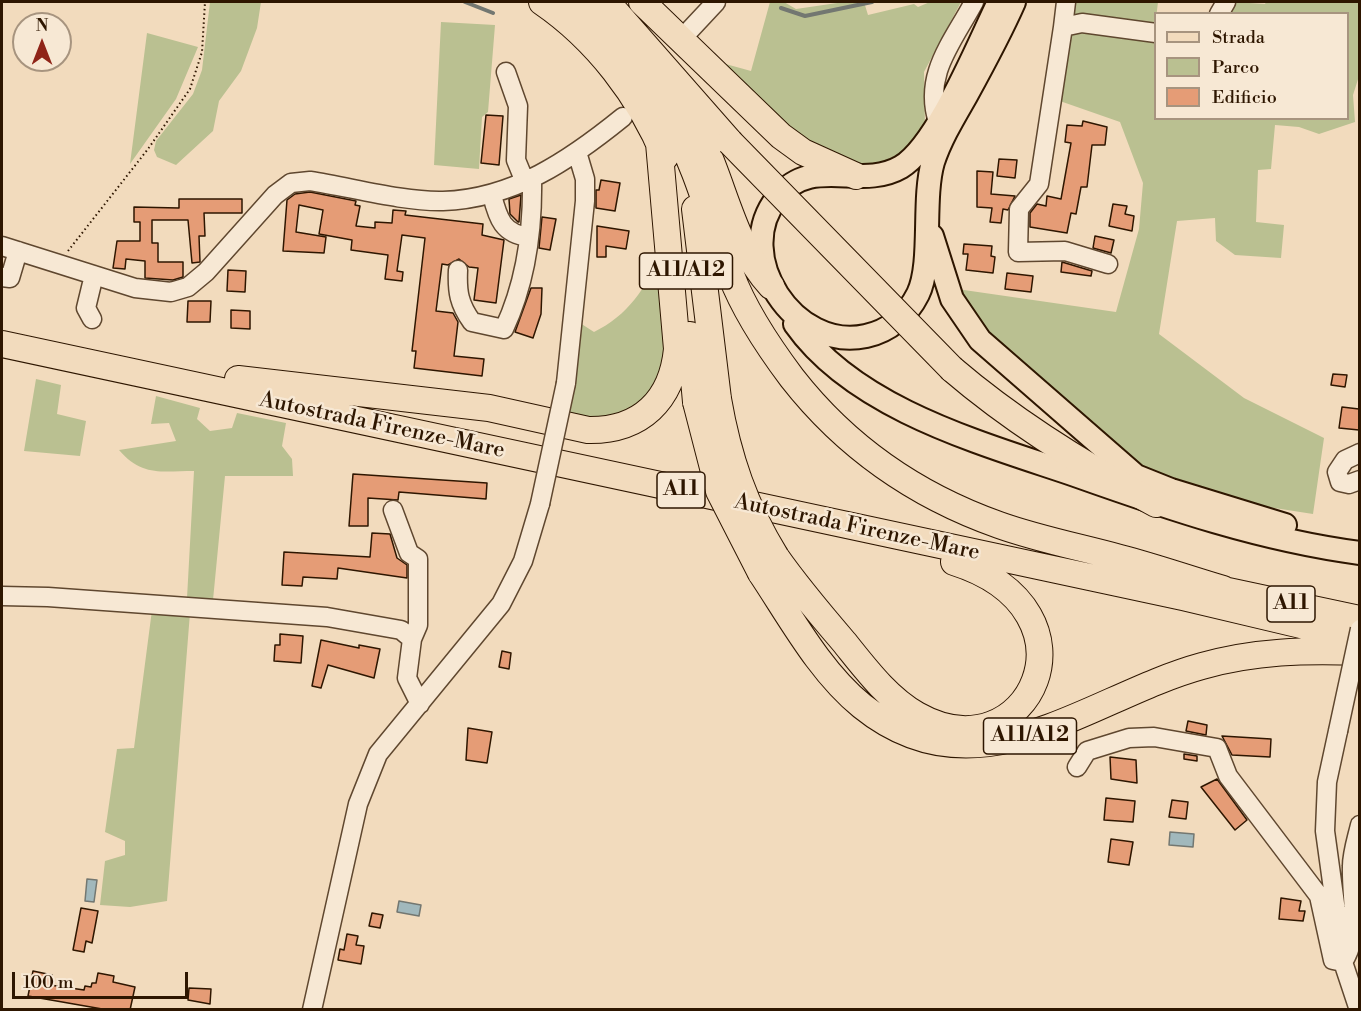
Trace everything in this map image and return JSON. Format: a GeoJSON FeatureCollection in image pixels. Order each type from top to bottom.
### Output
{"type":"FeatureCollection","features":[{"type":"Feature","properties":{"kind":"highway","name":"A11/A12"},"geometry":{"type":"LineString","coordinates":[[542,2],[575,28],[600,53],[621,79],[659,143],[672,178],[680,223],[707,401],[702,433],[719,491],[741,537],[769,565],[800,631],[848,693],[885,721],[919,736],[941,742],[990,744],[1026,737],[1056,727],[1163,680],[1235,658],[1294,650],[1359,652]]}},
{"type":"Feature","properties":{"kind":"highway","name":"A11/A12"},"geometry":{"type":"LineString","coordinates":[[578,2],[616,39],[641,71],[665,109],[689,158],[731,277],[755,325],[803,392],[860,449],[926,492],[990,522],[1223,590]]}},
{"type":"Feature","properties":{"kind":"highway"},"geometry":{"type":"LineString","coordinates":[[607,2],[642,39],[669,74],[736,137],[1009,416],[1080,462],[1156,504]]}},
{"type":"Feature","properties":{"kind":"highway"},"geometry":{"type":"LineString","coordinates":[[630,2],[736,137]]}},
{"type":"Feature","properties":{"kind":"highway"},"geometry":{"type":"LineString","coordinates":[[642,2],[792,145],[856,176]]}},
{"type":"Feature","properties":{"kind":"highway"},"geometry":{"type":"LineString","coordinates":[[669,74],[706,149],[741,241],[756,268],[774,292]]}},
{"type":"Feature","properties":{"kind":"highway"},"geometry":{"type":"LineString","coordinates":[[238,379],[489,408],[588,430],[616,428],[638,418],[657,403],[671,382],[677,349],[659,143]]}},
{"type":"Feature","properties":{"kind":"highway"},"geometry":{"type":"LineString","coordinates":[[689,158],[707,401]]}},
{"type":"Feature","properties":{"kind":"highway","name":"Autostrada Firenze-Mare"},"geometry":{"type":"LineString","coordinates":[[2,328],[1359,619]]}},
{"type":"Feature","properties":{"kind":"highway","name":"Autostrada Firenze-Mare"},"geometry":{"type":"LineString","coordinates":[[2,344],[1183,597],[1359,639]]}},
{"type":"Feature","properties":{"kind":"highway"},"geometry":{"type":"LineString","coordinates":[[958,363],[1091,453],[1136,476]]}},
{"type":"Feature","properties":{"kind":"highway"},"geometry":{"type":"LineString","coordinates":[[769,565],[801,593],[891,696],[918,715],[943,726],[975,729],[1000,721],[1019,707],[1036,677],[1040,644],[1038,634],[1026,611],[1006,588],[971,567],[888,546],[807,517]]}},
{"type":"Feature","properties":{"kind":"main road"},"geometry":{"type":"LineString","coordinates":[[999,2],[938,122],[917,153],[903,166],[881,175],[856,176],[829,173],[805,177],[788,186],[778,196],[768,213],[762,233],[762,248],[774,292],[814,347],[851,378],[897,406],[959,433],[1156,504],[1267,536],[1359,553]]}},
{"type":"Feature","properties":{"kind":"main road"},"geometry":{"type":"LineString","coordinates":[[774,292],[806,324],[838,338],[864,336],[892,325],[906,314],[919,291],[931,171],[940,146],[1014,2]]}},
{"type":"Feature","properties":{"kind":"main road"},"geometry":{"type":"LineString","coordinates":[[926,214],[945,284],[958,312],[972,330],[1049,402],[1136,476],[1222,507],[1359,547]]}},
{"type":"Feature","properties":{"kind":"street"},"geometry":{"type":"LineString","coordinates":[[688,32],[716,2]]}},
{"type":"Feature","properties":{"kind":"street"},"geometry":{"type":"LineString","coordinates":[[938,122],[932,102],[934,78],[974,2]]}},
{"type":"Feature","properties":{"kind":"street"},"geometry":{"type":"LineString","coordinates":[[1066,2],[1039,184],[1019,209],[1018,252],[1065,251],[1108,264]]}},
{"type":"Feature","properties":{"kind":"street"},"geometry":{"type":"LineString","coordinates":[[1063,27],[1082,23],[1154,33]]}},
{"type":"Feature","properties":{"kind":"street"},"geometry":{"type":"LineString","coordinates":[[458,270],[457,292],[460,306],[472,322],[504,328],[516,303],[533,220],[529,180],[516,160],[518,106],[506,72]]}},
{"type":"Feature","properties":{"kind":"street"},"geometry":{"type":"LineString","coordinates":[[2,277],[10,278],[10,248],[135,288],[171,292],[188,287],[206,272],[275,195],[291,183],[310,181],[441,201],[492,195],[529,180],[576,152],[623,117]]}},
{"type":"Feature","properties":{"kind":"street"},"geometry":{"type":"LineString","coordinates":[[312,1010],[358,804],[378,754],[501,603],[523,561],[540,504],[566,383],[585,201],[585,179],[576,152]]}},
{"type":"Feature","properties":{"kind":"street"},"geometry":{"type":"LineString","coordinates":[[492,195],[497,217],[507,231],[529,237]]}},
{"type":"Feature","properties":{"kind":"street"},"geometry":{"type":"LineString","coordinates":[[92,319],[86,308],[94,274]]}},
{"type":"Feature","properties":{"kind":"street"},"geometry":{"type":"LineString","coordinates":[[1359,453],[1345,460],[1337,472],[1340,483],[1349,484],[1359,480]]}},
{"type":"Feature","properties":{"kind":"street"},"geometry":{"type":"LineString","coordinates":[[393,510],[409,553],[418,559],[417,625],[412,639],[407,678],[420,704]]}},
{"type":"Feature","properties":{"kind":"street"},"geometry":{"type":"LineString","coordinates":[[2,596],[48,597],[327,616],[401,630],[412,639]]}},
{"type":"Feature","properties":{"kind":"street"},"geometry":{"type":"LineString","coordinates":[[1359,628],[1327,782],[1325,831],[1343,962],[1359,1010]]}},
{"type":"Feature","properties":{"kind":"street"},"geometry":{"type":"LineString","coordinates":[[1077,767],[1086,751],[1129,738],[1154,737],[1217,748],[1228,776],[1319,896],[1333,960],[1343,962]]}},
{"type":"Feature","properties":{"kind":"street"},"geometry":{"type":"LineString","coordinates":[[1343,962],[1351,950],[1355,935],[1352,864],[1359,825]]}},
{"type":"Feature","properties":{"kind":"path"},"geometry":{"type":"LineString","coordinates":[[59,263],[148,149],[190,89],[202,52],[205,2]]}},
{"type":"Feature","properties":{"kind":"green space"},"geometry":{"type":"Polygon","coordinates":[[[210,2],[261,2],[257,28],[241,71],[219,101],[213,131],[176,165],[157,157],[154,150],[156,141],[193,94],[202,70],[210,2]]]}},
{"type":"Feature","properties":{"kind":"green space"},"geometry":{"type":"Polygon","coordinates":[[[770,2],[784,2],[796,9],[844,2],[864,2],[868,15],[914,4],[918,7],[930,2],[961,2],[924,72],[925,127],[908,149],[881,163],[855,165],[806,142],[722,63],[751,71],[770,2]]]}},
{"type":"Feature","properties":{"kind":"green space"},"geometry":{"type":"Polygon","coordinates":[[[1069,2],[1158,2],[1157,12],[1154,12],[1154,27],[1077,17],[1071,12],[1069,2]]]}},
{"type":"Feature","properties":{"kind":"green space"},"geometry":{"type":"Polygon","coordinates":[[[1234,2],[1265,4],[1266,2],[1359,2],[1360,73],[1353,95],[1355,122],[1319,134],[1299,127],[1275,125],[1271,169],[1258,170],[1256,222],[1284,225],[1281,258],[1235,255],[1216,241],[1215,218],[1177,221],[1159,334],[1244,398],[1324,438],[1313,514],[1223,500],[1133,464],[984,335],[957,289],[1116,312],[1139,229],[1143,183],[1120,122],[1057,100],[1071,28],[1154,38],[1154,120],[1349,120],[1349,12],[1229,12],[1234,2]]]}},
{"type":"Feature","properties":{"kind":"green space"},"geometry":{"type":"Polygon","coordinates":[[[441,22],[495,25],[488,112],[482,117],[479,169],[434,165],[441,22]]]}},
{"type":"Feature","properties":{"kind":"green space"},"geometry":{"type":"Polygon","coordinates":[[[147,33],[198,47],[176,99],[130,164],[147,33]]]}},
{"type":"Feature","properties":{"kind":"green space"},"geometry":{"type":"Polygon","coordinates":[[[659,254],[667,338],[662,384],[623,418],[588,419],[567,414],[580,323],[594,332],[616,318],[642,289],[659,254]]]}},
{"type":"Feature","properties":{"kind":"green space"},"geometry":{"type":"Polygon","coordinates":[[[36,379],[61,385],[57,414],[86,421],[80,456],[24,451],[36,379]]]}},
{"type":"Feature","properties":{"kind":"green space"},"geometry":{"type":"Polygon","coordinates":[[[156,396],[200,408],[197,419],[210,431],[232,428],[237,413],[286,423],[282,446],[292,459],[293,476],[225,476],[213,600],[187,598],[194,471],[144,469],[119,450],[176,441],[169,423],[151,424],[156,396]]]}},
{"type":"Feature","properties":{"kind":"green space"},"geometry":{"type":"Polygon","coordinates":[[[152,610],[190,613],[167,901],[130,907],[100,905],[105,861],[125,855],[125,841],[105,832],[117,749],[134,748],[152,610]]]}},
{"type":"Feature","properties":{"kind":"water"},"geometry":{"type":"Polygon","coordinates":[[[1170,832],[1194,834],[1193,847],[1169,845],[1170,832]]]}},
{"type":"Feature","properties":{"kind":"water"},"geometry":{"type":"Polygon","coordinates":[[[87,879],[97,880],[94,902],[85,901],[87,879]]]}},
{"type":"Feature","properties":{"kind":"water"},"geometry":{"type":"Polygon","coordinates":[[[399,901],[421,905],[419,916],[397,912],[399,901]]]}},
{"type":"Feature","properties":{"kind":"building"},"geometry":{"type":"Polygon","coordinates":[[[486,115],[503,116],[499,165],[481,163],[486,115]]]}},
{"type":"Feature","properties":{"kind":"building"},"geometry":{"type":"Polygon","coordinates":[[[1083,121],[1107,127],[1105,145],[1092,145],[1087,187],[1081,187],[1076,214],[1071,213],[1067,233],[1030,227],[1030,213],[1037,204],[1046,206],[1047,196],[1061,199],[1071,143],[1065,142],[1067,125],[1082,126],[1083,121]]]}},
{"type":"Feature","properties":{"kind":"building"},"geometry":{"type":"Polygon","coordinates":[[[999,159],[1017,160],[1015,178],[997,176],[999,159]]]}},
{"type":"Feature","properties":{"kind":"building"},"geometry":{"type":"Polygon","coordinates":[[[977,171],[993,172],[991,194],[1015,196],[1008,210],[1003,209],[1001,223],[990,222],[992,208],[977,207],[977,171]]]}},
{"type":"Feature","properties":{"kind":"building"},"geometry":{"type":"Polygon","coordinates":[[[601,180],[620,183],[615,211],[596,208],[596,190],[599,190],[601,180]]]}},
{"type":"Feature","properties":{"kind":"building"},"geometry":{"type":"Polygon","coordinates":[[[310,192],[356,201],[355,205],[360,206],[356,226],[375,228],[375,222],[392,223],[393,210],[406,211],[405,215],[483,224],[482,235],[504,240],[496,303],[474,300],[478,268],[469,267],[459,259],[448,265],[442,264],[436,311],[453,313],[458,322],[454,356],[484,359],[482,376],[414,368],[416,351],[412,351],[425,238],[402,235],[397,271],[403,272],[402,281],[385,279],[388,255],[351,250],[352,240],[319,234],[323,210],[299,205],[296,232],[326,237],[324,253],[283,251],[287,200],[295,194],[310,192]]]}},
{"type":"Feature","properties":{"kind":"building"},"geometry":{"type":"Polygon","coordinates":[[[521,195],[518,222],[510,214],[509,199],[521,195]]]}},
{"type":"Feature","properties":{"kind":"building"},"geometry":{"type":"Polygon","coordinates":[[[179,199],[242,199],[242,213],[204,213],[205,236],[199,236],[200,262],[192,263],[188,220],[152,220],[152,243],[158,243],[158,262],[183,262],[183,277],[173,280],[145,278],[145,261],[126,259],[125,269],[113,268],[117,241],[140,241],[140,222],[134,222],[134,207],[179,208],[179,199]]]}},
{"type":"Feature","properties":{"kind":"building"},"geometry":{"type":"Polygon","coordinates":[[[1113,204],[1127,206],[1125,214],[1134,216],[1132,231],[1109,226],[1113,204]]]}},
{"type":"Feature","properties":{"kind":"building"},"geometry":{"type":"Polygon","coordinates":[[[542,217],[556,219],[550,250],[539,248],[542,217]]]}},
{"type":"Feature","properties":{"kind":"building"},"geometry":{"type":"Polygon","coordinates":[[[597,226],[629,231],[626,249],[606,246],[606,257],[597,257],[597,226]]]}},
{"type":"Feature","properties":{"kind":"building"},"geometry":{"type":"Polygon","coordinates":[[[1095,236],[1114,240],[1111,253],[1093,248],[1095,236]]]}},
{"type":"Feature","properties":{"kind":"building"},"geometry":{"type":"Polygon","coordinates":[[[964,244],[992,246],[991,256],[995,257],[993,273],[966,270],[968,254],[963,254],[964,244]]]}},
{"type":"Feature","properties":{"kind":"building"},"geometry":{"type":"Polygon","coordinates":[[[1062,262],[1092,271],[1091,276],[1061,272],[1062,262]]]}},
{"type":"Feature","properties":{"kind":"building"},"geometry":{"type":"Polygon","coordinates":[[[228,270],[246,271],[245,292],[227,291],[228,270]]]}},
{"type":"Feature","properties":{"kind":"building"},"geometry":{"type":"Polygon","coordinates":[[[1007,273],[1033,276],[1031,292],[1005,289],[1007,273]]]}},
{"type":"Feature","properties":{"kind":"building"},"geometry":{"type":"Polygon","coordinates":[[[531,288],[542,288],[541,314],[533,338],[515,332],[531,288]]]}},
{"type":"Feature","properties":{"kind":"building"},"geometry":{"type":"Polygon","coordinates":[[[188,301],[211,301],[210,322],[187,322],[188,301]]]}},
{"type":"Feature","properties":{"kind":"building"},"geometry":{"type":"Polygon","coordinates":[[[231,310],[250,311],[250,329],[231,328],[231,310]]]}},
{"type":"Feature","properties":{"kind":"building"},"geometry":{"type":"Polygon","coordinates":[[[1333,374],[1347,375],[1345,387],[1331,385],[1333,374]]]}},
{"type":"Feature","properties":{"kind":"building"},"geometry":{"type":"Polygon","coordinates":[[[1342,407],[1359,409],[1359,430],[1339,428],[1342,407]]]}},
{"type":"Feature","properties":{"kind":"building"},"geometry":{"type":"Polygon","coordinates":[[[353,474],[487,483],[486,499],[399,492],[398,500],[368,498],[368,526],[349,526],[353,474]]]}},
{"type":"Feature","properties":{"kind":"building"},"geometry":{"type":"Polygon","coordinates":[[[372,533],[390,534],[397,558],[407,565],[407,578],[338,568],[337,579],[303,577],[302,586],[282,585],[284,552],[370,557],[372,533]]]}},
{"type":"Feature","properties":{"kind":"building"},"geometry":{"type":"Polygon","coordinates":[[[280,634],[303,636],[301,663],[274,661],[275,645],[280,645],[280,634]]]}},
{"type":"Feature","properties":{"kind":"building"},"geometry":{"type":"Polygon","coordinates":[[[321,640],[359,648],[359,645],[380,649],[374,678],[328,665],[321,688],[312,686],[321,640]]]}},
{"type":"Feature","properties":{"kind":"building"},"geometry":{"type":"Polygon","coordinates":[[[502,651],[511,653],[509,669],[499,667],[502,651]]]}},
{"type":"Feature","properties":{"kind":"building"},"geometry":{"type":"Polygon","coordinates":[[[1188,721],[1207,725],[1206,735],[1186,731],[1188,721]]]}},
{"type":"Feature","properties":{"kind":"building"},"geometry":{"type":"Polygon","coordinates":[[[468,728],[492,732],[487,763],[466,760],[468,728]]]}},
{"type":"Feature","properties":{"kind":"building"},"geometry":{"type":"Polygon","coordinates":[[[1222,736],[1271,739],[1270,757],[1232,755],[1222,736]]]}},
{"type":"Feature","properties":{"kind":"building"},"geometry":{"type":"Polygon","coordinates":[[[1184,754],[1197,756],[1197,761],[1184,759],[1184,754]]]}},
{"type":"Feature","properties":{"kind":"building"},"geometry":{"type":"Polygon","coordinates":[[[1110,757],[1136,760],[1137,783],[1111,779],[1110,757]]]}},
{"type":"Feature","properties":{"kind":"building"},"geometry":{"type":"Polygon","coordinates":[[[1217,779],[1247,820],[1235,830],[1201,787],[1217,779]]]}},
{"type":"Feature","properties":{"kind":"building"},"geometry":{"type":"Polygon","coordinates":[[[1106,798],[1135,801],[1133,822],[1104,820],[1106,798]]]}},
{"type":"Feature","properties":{"kind":"building"},"geometry":{"type":"Polygon","coordinates":[[[1172,800],[1188,802],[1186,819],[1169,817],[1172,800]]]}},
{"type":"Feature","properties":{"kind":"building"},"geometry":{"type":"Polygon","coordinates":[[[1111,839],[1133,842],[1129,865],[1108,862],[1111,839]]]}},
{"type":"Feature","properties":{"kind":"building"},"geometry":{"type":"Polygon","coordinates":[[[1281,898],[1301,901],[1299,911],[1305,911],[1303,921],[1279,919],[1281,898]]]}},
{"type":"Feature","properties":{"kind":"building"},"geometry":{"type":"Polygon","coordinates":[[[81,908],[98,911],[92,943],[86,941],[84,952],[73,950],[81,908]]]}},
{"type":"Feature","properties":{"kind":"building"},"geometry":{"type":"Polygon","coordinates":[[[372,913],[383,915],[380,928],[369,926],[372,913]]]}},
{"type":"Feature","properties":{"kind":"building"},"geometry":{"type":"Polygon","coordinates":[[[347,934],[358,936],[356,945],[364,946],[361,964],[338,960],[340,949],[344,950],[347,934]]]}},
{"type":"Feature","properties":{"kind":"building"},"geometry":{"type":"Polygon","coordinates":[[[33,971],[52,975],[50,985],[84,990],[85,986],[91,987],[92,983],[96,983],[98,973],[114,976],[113,982],[135,987],[130,1010],[108,1010],[28,996],[33,971]]]}},
{"type":"Feature","properties":{"kind":"building"},"geometry":{"type":"Polygon","coordinates":[[[189,988],[211,989],[210,1004],[188,1000],[189,988]]]}},
{"type":"Feature","properties":{"kind":"waterway"},"geometry":{"type":"LineString","coordinates":[[465,2],[493,13]]}},
{"type":"Feature","properties":{"kind":"waterway"},"geometry":{"type":"LineString","coordinates":[[781,8],[805,16],[872,2]]}}]}
